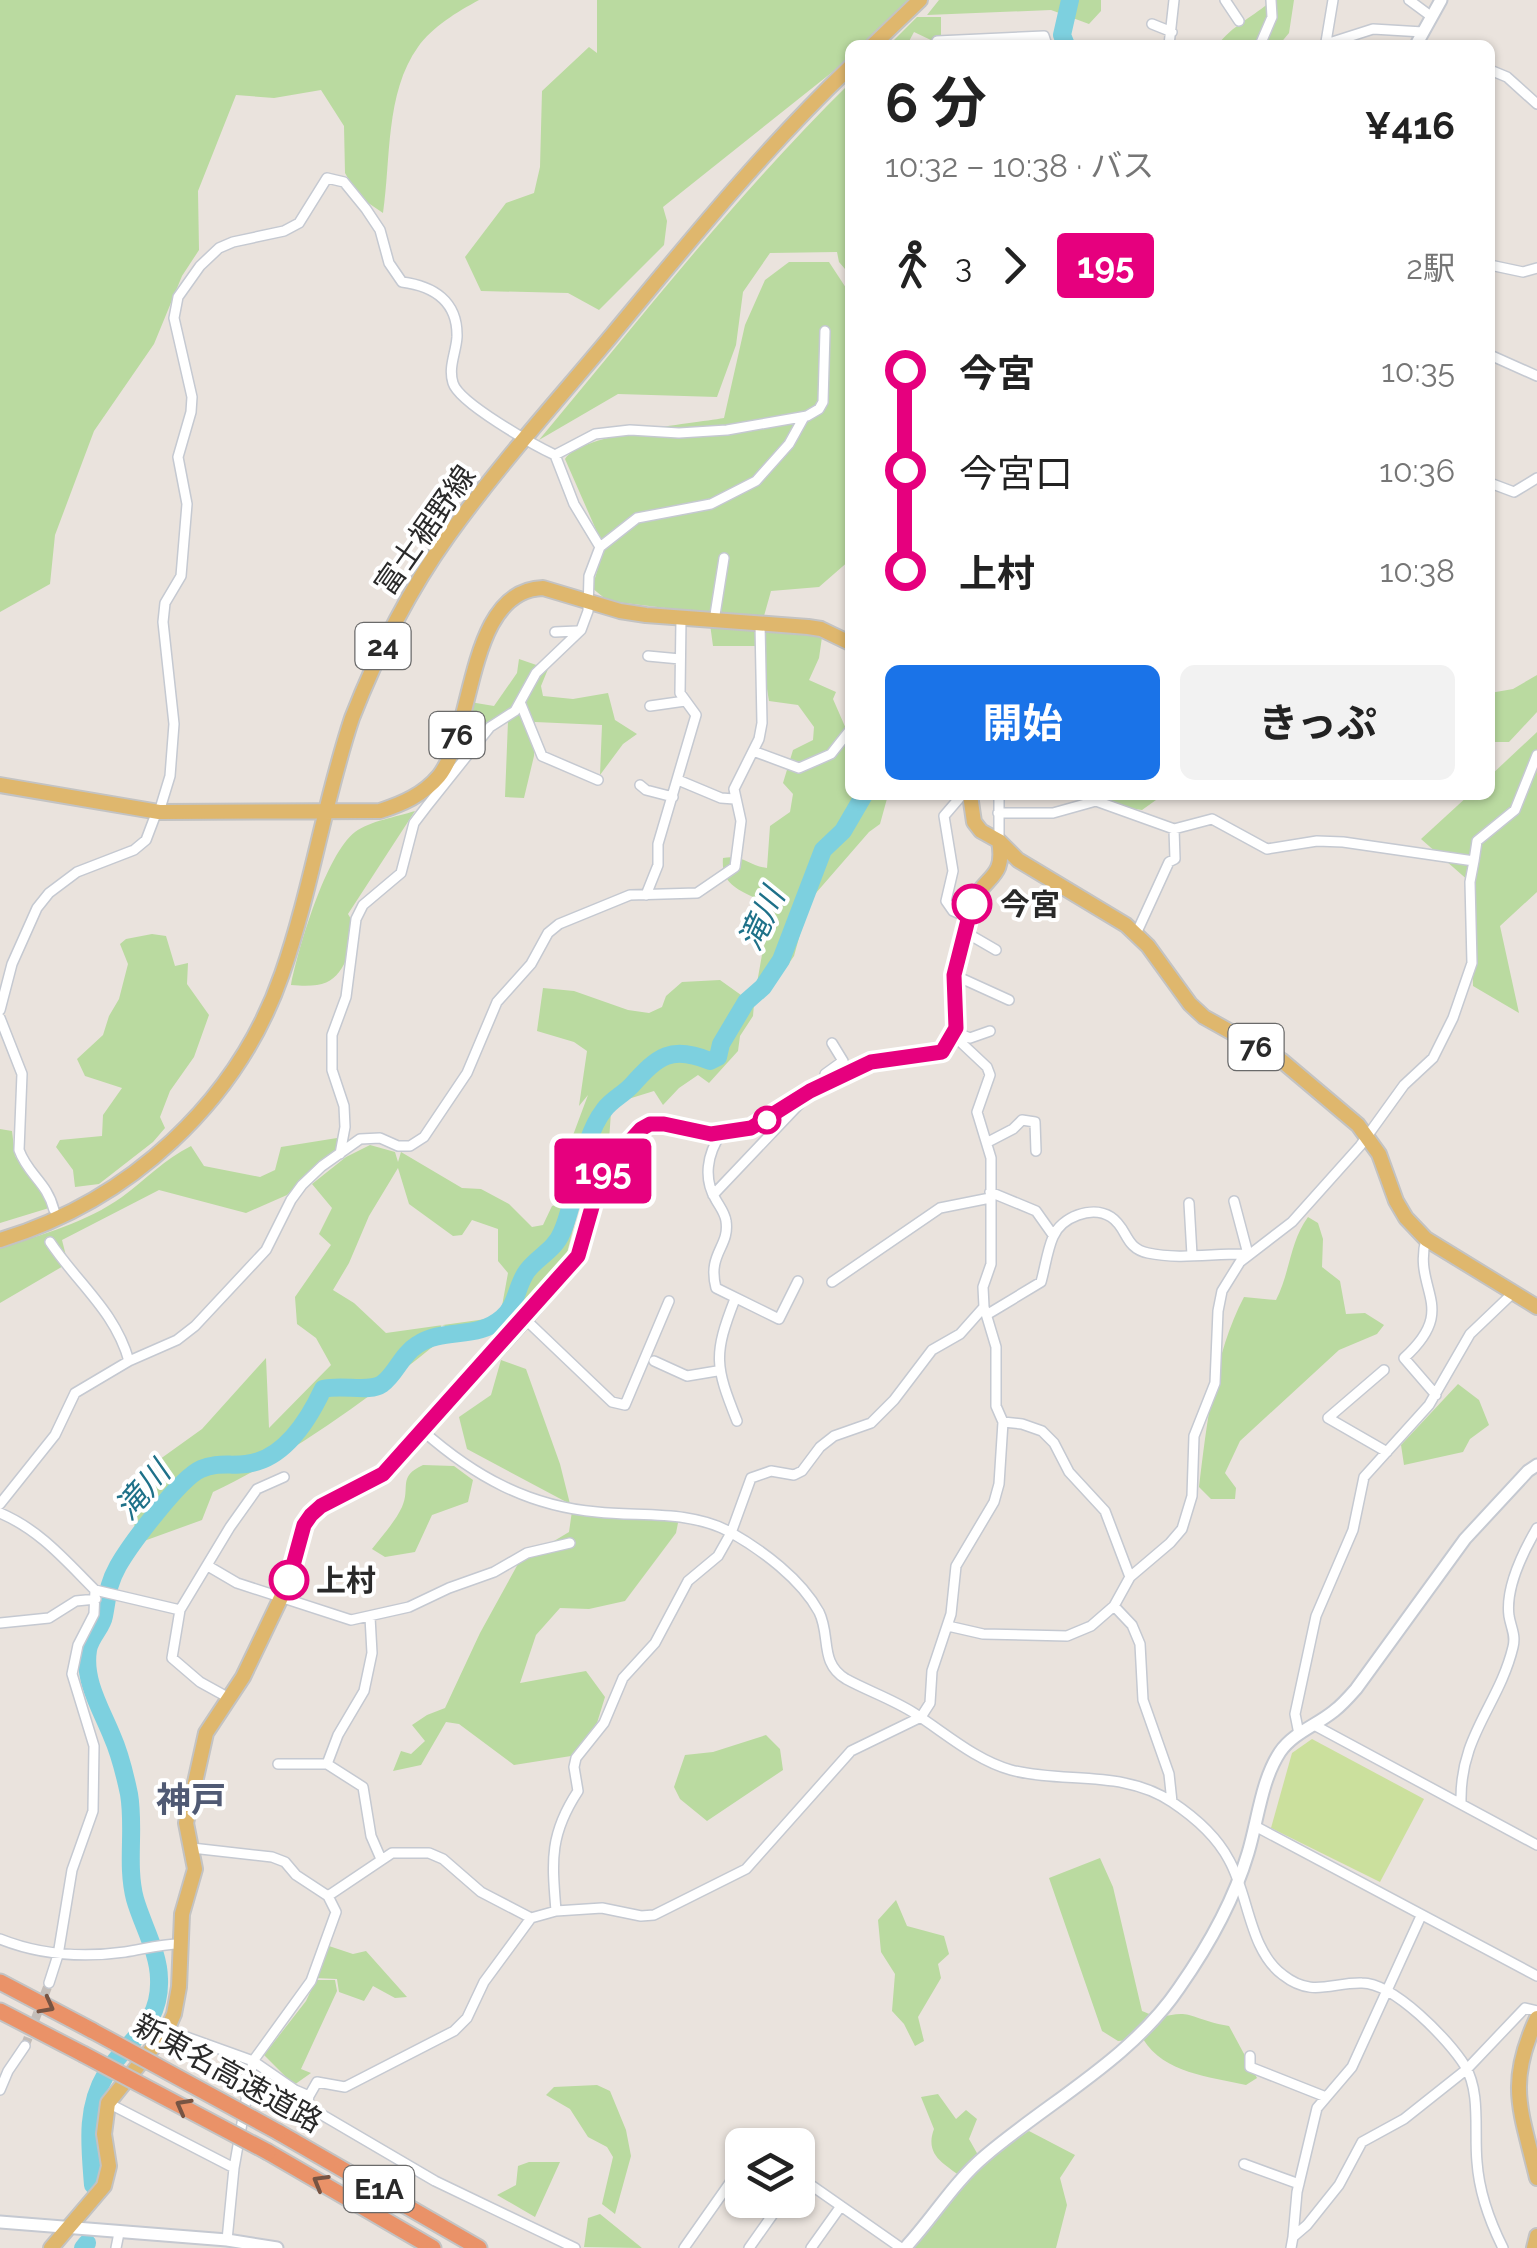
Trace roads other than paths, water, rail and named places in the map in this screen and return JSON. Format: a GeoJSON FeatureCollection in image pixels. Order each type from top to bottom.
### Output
{"type":"FeatureCollection","features":[{"type":"Feature","properties":{"kind":"highway","name":"新東名高速道路"},"geometry":{"type":"LineString","coordinates":[[0,1982],[278,2132],[479,2248]]}},
{"type":"Feature","properties":{"kind":"highway","name":"新東名高速道路"},"geometry":{"type":"LineString","coordinates":[[0,2011],[268,2152],[432,2248]]}},
{"type":"Feature","properties":{"kind":"main road"},"geometry":{"type":"LineString","coordinates":[[878,40],[920,0]]}},
{"type":"Feature","properties":{"kind":"main road","name":"富士裾野線"},"geometry":{"type":"LineString","coordinates":[[0,1240],[54,1221],[117,1186],[173,1141],[212,1099],[244,1052],[282,976],[352,718],[394,624],[447,537],[751,170],[845,72]]}},
{"type":"Feature","properties":{"kind":"main road","name":"76"},"geometry":{"type":"LineString","coordinates":[[0,785],[158,812],[380,812],[404,803],[438,777],[454,746],[476,657],[508,602],[519,593],[543,588],[620,611],[822,629],[845,640]]}},
{"type":"Feature","properties":{"kind":"main road","name":"76"},"geometry":{"type":"LineString","coordinates":[[971,800],[974,822],[1018,860],[1109,913],[1136,934],[1204,1017],[1296,1071],[1342,1110],[1379,1154],[1396,1202],[1426,1238],[1537,1307]]}},
{"type":"Feature","properties":{"kind":"main road"},"geometry":{"type":"LineString","coordinates":[[52,2248],[107,2178],[104,2120],[108,2103],[166,2030],[179,1987],[182,1914],[194,1880],[186,1823],[206,1734],[242,1677],[281,1598],[304,1525],[321,1506],[383,1474],[525,1319],[578,1256],[602,1172],[641,1129],[664,1124],[721,1134],[766,1121],[818,1088],[884,1058],[942,1052],[954,1034],[954,975],[967,925],[976,896],[1000,864],[999,842]]}},
{"type":"Feature","properties":{"kind":"main road"},"geometry":{"type":"LineString","coordinates":[[1537,2015],[1522,2050],[1518,2081],[1537,2178]]}},
{"type":"Feature","properties":{"kind":"main road"},"geometry":{"type":"LineString","coordinates":[[1534,2248],[1537,2236]]}},
{"type":"Feature","properties":{"kind":"street"},"geometry":{"type":"LineString","coordinates":[[1170,40],[1174,0]]}},
{"type":"Feature","properties":{"kind":"street"},"geometry":{"type":"LineString","coordinates":[[1225,0],[1239,21]]}},
{"type":"Feature","properties":{"kind":"street"},"geometry":{"type":"LineString","coordinates":[[1262,40],[1272,17],[1271,0]]}},
{"type":"Feature","properties":{"kind":"street"},"geometry":{"type":"LineString","coordinates":[[1325,40],[1333,0]]}},
{"type":"Feature","properties":{"kind":"street"},"geometry":{"type":"LineString","coordinates":[[1409,0],[1432,17]]}},
{"type":"Feature","properties":{"kind":"street"},"geometry":{"type":"LineString","coordinates":[[1420,40],[1441,0]]}},
{"type":"Feature","properties":{"kind":"street"},"geometry":{"type":"LineString","coordinates":[[1152,24],[1172,32]]}},
{"type":"Feature","properties":{"kind":"street"},"geometry":{"type":"LineString","coordinates":[[1337,40],[1373,29],[1416,40]]}},
{"type":"Feature","properties":{"kind":"street"},"geometry":{"type":"LineString","coordinates":[[1009,40],[1044,36],[1045,40]]}},
{"type":"Feature","properties":{"kind":"street"},"geometry":{"type":"LineString","coordinates":[[1495,72],[1507,76],[1537,104]]}},
{"type":"Feature","properties":{"kind":"street"},"geometry":{"type":"LineString","coordinates":[[0,1010],[12,964],[38,908],[77,872],[134,850],[146,840],[170,776],[174,724],[163,622],[165,603],[181,576],[188,504],[178,457],[192,397],[174,318],[178,297],[200,266],[219,248],[299,223],[328,178],[344,182],[380,230],[388,263],[402,282],[434,290],[452,310],[457,338],[452,373],[460,396],[525,440],[555,455],[574,504],[600,547]]}},
{"type":"Feature","properties":{"kind":"street"},"geometry":{"type":"LineString","coordinates":[[1495,266],[1523,272],[1537,268]]}},
{"type":"Feature","properties":{"kind":"street"},"geometry":{"type":"LineString","coordinates":[[555,455],[595,434],[727,430],[819,410],[823,402],[825,331]]}},
{"type":"Feature","properties":{"kind":"street"},"geometry":{"type":"LineString","coordinates":[[1495,357],[1537,376]]}},
{"type":"Feature","properties":{"kind":"street"},"geometry":{"type":"LineString","coordinates":[[340,1154],[344,1106],[332,1070],[332,1035],[346,997],[356,919],[363,905],[401,873],[414,824],[427,806],[490,727],[515,711],[536,674],[580,630],[588,611],[589,576],[600,547],[636,518],[710,504],[756,481],[789,444],[804,416]]}},
{"type":"Feature","properties":{"kind":"street"},"geometry":{"type":"LineString","coordinates":[[1495,486],[1514,492],[1537,478]]}},
{"type":"Feature","properties":{"kind":"street"},"geometry":{"type":"LineString","coordinates":[[714,621],[724,558]]}},
{"type":"Feature","properties":{"kind":"street"},"geometry":{"type":"LineString","coordinates":[[646,894],[658,865],[658,844],[696,715],[680,693],[681,618]]}},
{"type":"Feature","properties":{"kind":"street"},"geometry":{"type":"LineString","coordinates":[[0,1504],[54,1435],[75,1393],[129,1361],[177,1340],[196,1326],[266,1250],[302,1185],[360,1139],[380,1138],[398,1146],[410,1146],[424,1138],[467,1073],[497,1002],[531,964],[548,933],[559,924],[620,898],[690,895],[735,867],[741,822],[734,799],[738,779],[753,752],[762,722],[760,624]]}},
{"type":"Feature","properties":{"kind":"street"},"geometry":{"type":"LineString","coordinates":[[556,632],[580,630]]}},
{"type":"Feature","properties":{"kind":"street"},"geometry":{"type":"LineString","coordinates":[[648,656],[680,659]]}},
{"type":"Feature","properties":{"kind":"street"},"geometry":{"type":"LineString","coordinates":[[520,702],[542,756],[598,780]]}},
{"type":"Feature","properties":{"kind":"street"},"geometry":{"type":"LineString","coordinates":[[650,706],[685,702]]}},
{"type":"Feature","properties":{"kind":"street"},"geometry":{"type":"LineString","coordinates":[[753,752],[800,768],[830,754],[845,736]]}},
{"type":"Feature","properties":{"kind":"street"},"geometry":{"type":"LineString","coordinates":[[948,1626],[984,1634],[1067,1636],[1091,1626],[1114,1606],[1130,1576],[1170,1544],[1190,1512],[1194,1436],[1215,1383],[1220,1301],[1230,1275],[1248,1254],[1292,1222],[1367,1137],[1404,1085],[1434,1058],[1472,962],[1470,882],[1478,841],[1515,810],[1537,755]]}},
{"type":"Feature","properties":{"kind":"street"},"geometry":{"type":"LineString","coordinates":[[678,780],[721,798],[734,799]]}},
{"type":"Feature","properties":{"kind":"street"},"geometry":{"type":"LineString","coordinates":[[640,785],[673,797]]}},
{"type":"Feature","properties":{"kind":"street"},"geometry":{"type":"LineString","coordinates":[[958,800],[944,816],[953,871],[946,901],[996,950]]}},
{"type":"Feature","properties":{"kind":"street"},"geometry":{"type":"LineString","coordinates":[[998,800],[999,842]]}},
{"type":"Feature","properties":{"kind":"street"},"geometry":{"type":"LineString","coordinates":[[998,813],[1053,813],[1096,801],[1174,829],[1212,819],[1267,849],[1317,841],[1343,842],[1474,862]]}},
{"type":"Feature","properties":{"kind":"street"},"geometry":{"type":"LineString","coordinates":[[1136,934],[1169,862],[1175,859],[1174,829]]}},
{"type":"Feature","properties":{"kind":"street"},"geometry":{"type":"LineString","coordinates":[[954,975],[1009,1000]]}},
{"type":"Feature","properties":{"kind":"street"},"geometry":{"type":"LineString","coordinates":[[0,1018],[22,1074],[19,1150],[50,1193],[54,1210]]}},
{"type":"Feature","properties":{"kind":"street"},"geometry":{"type":"LineString","coordinates":[[954,1034],[970,1038],[990,1031]]}},
{"type":"Feature","properties":{"kind":"street"},"geometry":{"type":"LineString","coordinates":[[574,2248],[435,2181],[307,2106],[309,2096],[317,2082],[346,2087],[454,2032],[466,2018],[484,1982],[531,1918],[556,1911],[602,1908],[654,1915],[746,1870],[851,1751],[921,1718],[930,1703],[932,1671],[948,1626],[956,1566],[994,1502],[999,1484],[1003,1422],[996,1406],[996,1347],[983,1287],[991,1264],[990,1195],[988,1142],[978,1112],[990,1075],[954,1034]]}},
{"type":"Feature","properties":{"kind":"street"},"geometry":{"type":"LineString","coordinates":[[712,1195],[818,1088],[825,1074],[843,1062],[832,1043]]}},
{"type":"Feature","properties":{"kind":"street"},"geometry":{"type":"LineString","coordinates":[[988,1142],[1014,1130],[1022,1120],[1029,1120],[1035,1122],[1036,1151]]}},
{"type":"Feature","properties":{"kind":"street"},"geometry":{"type":"LineString","coordinates":[[721,1134],[709,1160],[707,1180],[726,1217],[725,1240],[714,1257],[716,1288],[779,1319],[798,1280]]}},
{"type":"Feature","properties":{"kind":"street"},"geometry":{"type":"LineString","coordinates":[[832,1282],[940,1208],[990,1195],[1036,1211],[1054,1234]]}},
{"type":"Feature","properties":{"kind":"street"},"geometry":{"type":"LineString","coordinates":[[1234,1201],[1248,1254]]}},
{"type":"Feature","properties":{"kind":"street"},"geometry":{"type":"LineString","coordinates":[[1189,1203],[1192,1256]]}},
{"type":"Feature","properties":{"kind":"street"},"geometry":{"type":"LineString","coordinates":[[556,1911],[552,1850],[563,1813],[578,1791],[576,1758],[604,1723],[622,1678],[655,1643],[688,1581],[718,1556],[731,1533],[750,1478],[771,1471],[794,1475],[834,1436],[872,1422],[932,1350],[960,1334],[986,1310],[1041,1282],[1054,1234],[1071,1218],[1096,1212],[1112,1217],[1135,1249],[1165,1256],[1248,1254]]}},
{"type":"Feature","properties":{"kind":"street"},"geometry":{"type":"LineString","coordinates":[[1426,1238],[1422,1253],[1432,1318],[1426,1338],[1404,1358],[1436,1395]]}},
{"type":"Feature","properties":{"kind":"street"},"geometry":{"type":"LineString","coordinates":[[50,1242],[77,1279],[106,1307],[129,1361]]}},
{"type":"Feature","properties":{"kind":"street"},"geometry":{"type":"LineString","coordinates":[[1299,1734],[1295,1714],[1316,1616],[1353,1530],[1364,1477],[1436,1395],[1470,1334],[1514,1292]]}},
{"type":"Feature","properties":{"kind":"street"},"geometry":{"type":"LineString","coordinates":[[736,1299],[724,1327],[717,1372],[737,1420]]}},
{"type":"Feature","properties":{"kind":"street"},"geometry":{"type":"LineString","coordinates":[[525,1319],[612,1402],[625,1405],[669,1301]]}},
{"type":"Feature","properties":{"kind":"street"},"geometry":{"type":"LineString","coordinates":[[654,1361],[687,1376],[717,1372]]}},
{"type":"Feature","properties":{"kind":"street"},"geometry":{"type":"LineString","coordinates":[[1384,1370],[1328,1418],[1387,1452]]}},
{"type":"Feature","properties":{"kind":"street"},"geometry":{"type":"LineString","coordinates":[[1003,1422],[1042,1431],[1054,1443],[1069,1472],[1105,1511],[1130,1576]]}},
{"type":"Feature","properties":{"kind":"street"},"geometry":{"type":"LineString","coordinates":[[422,1431],[471,1471],[546,1503],[597,1512],[688,1519],[731,1533],[785,1572],[812,1601],[821,1616],[826,1653],[842,1677],[921,1718],[992,1763],[1011,1770],[1132,1784],[1172,1802],[1221,1847],[1238,1880],[1262,1949],[1284,1976],[1316,1988],[1374,1984],[1451,2045],[1473,2082],[1477,2166],[1492,2225],[1503,2248]]}},
{"type":"Feature","properties":{"kind":"street"},"geometry":{"type":"LineString","coordinates":[[815,2189],[903,2248],[958,2181],[986,2155],[1068,2096],[1160,2013],[1222,1915],[1238,1880],[1278,1755],[1299,1734],[1338,1709],[1356,1689],[1465,1539],[1537,1465]]}},
{"type":"Feature","properties":{"kind":"street"},"geometry":{"type":"LineString","coordinates":[[228,1698],[200,1682],[172,1658],[180,1610],[257,1489],[284,1477]]}},
{"type":"Feature","properties":{"kind":"street"},"geometry":{"type":"LineString","coordinates":[[0,1513],[22,1522],[44,1538],[97,1593]]}},
{"type":"Feature","properties":{"kind":"street"},"geometry":{"type":"LineString","coordinates":[[1461,1801],[1462,1765],[1514,1645],[1510,1599],[1516,1571],[1537,1528]]}},
{"type":"Feature","properties":{"kind":"street"},"geometry":{"type":"LineString","coordinates":[[208,1566],[237,1583],[351,1620],[409,1607],[494,1572],[526,1554],[570,1543]]}},
{"type":"Feature","properties":{"kind":"street"},"geometry":{"type":"LineString","coordinates":[[0,1623],[49,1618],[65,1606],[97,1593],[180,1610]]}},
{"type":"Feature","properties":{"kind":"street"},"geometry":{"type":"LineString","coordinates":[[49,1983],[58,1955],[72,1870],[93,1811],[94,1746],[72,1674],[78,1645],[94,1614],[97,1593]]}},
{"type":"Feature","properties":{"kind":"street"},"geometry":{"type":"LineString","coordinates":[[1114,1606],[1132,1625],[1140,1644],[1143,1700],[1170,1774],[1172,1802]]}},
{"type":"Feature","properties":{"kind":"street"},"geometry":{"type":"LineString","coordinates":[[327,1764],[338,1735],[364,1691],[372,1654],[370,1617]]}},
{"type":"Feature","properties":{"kind":"street"},"geometry":{"type":"LineString","coordinates":[[1314,1726],[1461,1801],[1537,1845]]}},
{"type":"Feature","properties":{"kind":"street"},"geometry":{"type":"LineString","coordinates":[[278,1764],[327,1764],[362,1788],[371,1836],[381,1859]]}},
{"type":"Feature","properties":{"kind":"street"},"geometry":{"type":"LineString","coordinates":[[1255,1826],[1537,1976]]}},
{"type":"Feature","properties":{"kind":"street"},"geometry":{"type":"LineString","coordinates":[[192,1848],[272,1857],[285,1862],[296,1875],[328,1896],[336,1912],[312,1981],[252,2061],[234,2168],[227,2240]]}},
{"type":"Feature","properties":{"kind":"street"},"geometry":{"type":"LineString","coordinates":[[328,1896],[392,1853],[428,1853],[443,1859],[481,1892],[531,1918]]}},
{"type":"Feature","properties":{"kind":"street"},"geometry":{"type":"LineString","coordinates":[[1292,2242],[1299,2184],[1317,2108],[1352,2067],[1421,1916]]}},
{"type":"Feature","properties":{"kind":"street"},"geometry":{"type":"LineString","coordinates":[[0,1939],[58,1955],[180,1944]]}},
{"type":"Feature","properties":{"kind":"street"},"geometry":{"type":"LineString","coordinates":[[1292,2242],[1340,2185],[1362,2142],[1404,2119],[1467,2069],[1526,2008],[1537,2015]]}},
{"type":"Feature","properties":{"kind":"street"},"geometry":{"type":"LineString","coordinates":[[166,2030],[252,2061],[309,2096]]}},
{"type":"Feature","properties":{"kind":"street"},"geometry":{"type":"LineString","coordinates":[[0,2090],[4,2068],[26,2046]]}},
{"type":"Feature","properties":{"kind":"street"},"geometry":{"type":"LineString","coordinates":[[1250,2056],[1250,2066],[1326,2098]]}},
{"type":"Feature","properties":{"kind":"street"},"geometry":{"type":"LineString","coordinates":[[108,2103],[234,2168]]}},
{"type":"Feature","properties":{"kind":"street"},"geometry":{"type":"LineString","coordinates":[[1244,2164],[1299,2184]]}},
{"type":"Feature","properties":{"kind":"street"},"geometry":{"type":"LineString","coordinates":[[684,2248],[725,2190]]}},
{"type":"Feature","properties":{"kind":"street"},"geometry":{"type":"LineString","coordinates":[[811,2248],[840,2206]]}},
{"type":"Feature","properties":{"kind":"street"},"geometry":{"type":"LineString","coordinates":[[753,2247],[771,2218]]}},
{"type":"Feature","properties":{"kind":"street"},"geometry":{"type":"LineString","coordinates":[[0,2222],[227,2240],[278,2248]]}},
{"type":"Feature","properties":{"kind":"street"},"geometry":{"type":"LineString","coordinates":[[116,2248],[120,2234]]}},
{"type":"Feature","properties":{"kind":"waterway","name":"滝川"},"geometry":{"type":"LineString","coordinates":[[1064,40],[1070,0]]}},
{"type":"Feature","properties":{"kind":"waterway","name":"滝川"},"geometry":{"type":"LineString","coordinates":[[93,2185],[90,2128],[99,2087],[114,2062],[149,2021],[155,2009],[159,1979],[132,1886],[131,1807],[126,1779],[88,1672],[89,1645],[103,1620],[118,1566],[156,1513],[192,1475],[207,1467],[246,1464],[272,1455],[302,1426],[323,1389],[377,1387],[417,1345],[438,1336],[482,1329],[507,1313],[527,1271],[562,1232],[590,1137],[604,1110],[666,1056],[685,1054],[710,1061],[718,1057],[721,1044],[746,1002],[763,987],[781,960],[823,850],[843,831],[861,800]]}},
{"type":"Feature","properties":{"kind":"waterway","name":"滝川"},"geometry":{"type":"LineString","coordinates":[[83,2248],[87,2243]]}},
{"type":"Feature","properties":{"kind":"tunnel"},"geometry":{"type":"LineString","coordinates":[[25,2046],[49,1983]]}},
{"type":"Feature","properties":{"kind":"place","name":"今宮"},"geometry":{"type":"Point","coordinates":[972,904]}},
{"type":"Feature","properties":{"kind":"place","name":"上村"},"geometry":{"type":"Point","coordinates":[289,1580]}},
{"type":"Feature","properties":{"kind":"district","name":"神戸"},"geometry":{"type":"Point","coordinates":[191,1799]}}]}
